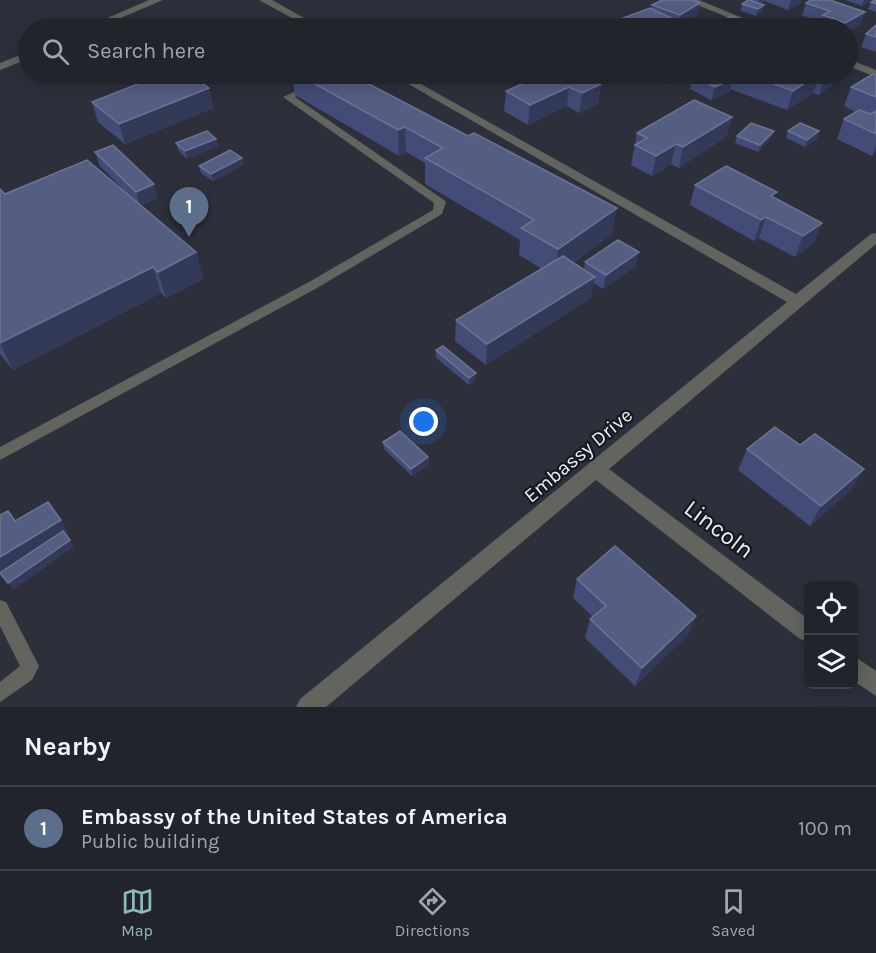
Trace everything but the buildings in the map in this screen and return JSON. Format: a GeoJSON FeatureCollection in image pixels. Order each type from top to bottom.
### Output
{"type":"FeatureCollection","features":[{"type":"Feature","properties":{"kind":"street"},"geometry":{"type":"LineString","coordinates":[[114,18],[158,0]]}},
{"type":"Feature","properties":{"kind":"street"},"geometry":{"type":"LineString","coordinates":[[264,0],[298,18]]}},
{"type":"Feature","properties":{"kind":"street"},"geometry":{"type":"LineString","coordinates":[[690,0],[736,18]]}},
{"type":"Feature","properties":{"kind":"street"},"geometry":{"type":"LineString","coordinates":[[0,67],[18,59]]}},
{"type":"Feature","properties":{"kind":"street"},"geometry":{"type":"LineString","coordinates":[[858,66],[876,74]]}},
{"type":"Feature","properties":{"kind":"street"},"geometry":{"type":"LineString","coordinates":[[414,84],[796,301]]}},
{"type":"Feature","properties":{"kind":"street","name":"Embassy Drive"},"geometry":{"type":"LineString","coordinates":[[308,707],[876,237]]}},
{"type":"Feature","properties":{"kind":"street","name":"Lincoln"},"geometry":{"type":"LineString","coordinates":[[596,469],[804,629]]}},
{"type":"Feature","properties":{"kind":"street"},"geometry":{"type":"LineString","coordinates":[[858,670],[876,685]]}},
{"type":"Feature","properties":{"kind":"lane"},"geometry":{"type":"LineString","coordinates":[[0,454],[314,285],[438,212],[440,202],[288,97],[319,84]]}},
{"type":"Feature","properties":{"kind":"lane"},"geometry":{"type":"LineString","coordinates":[[0,608],[30,666],[26,674],[0,693]]}},
{"type":"Feature","properties":{"kind":"place","name":"Embassy of the United States of America"},"geometry":{"type":"Point","coordinates":[189,237]}}]}
